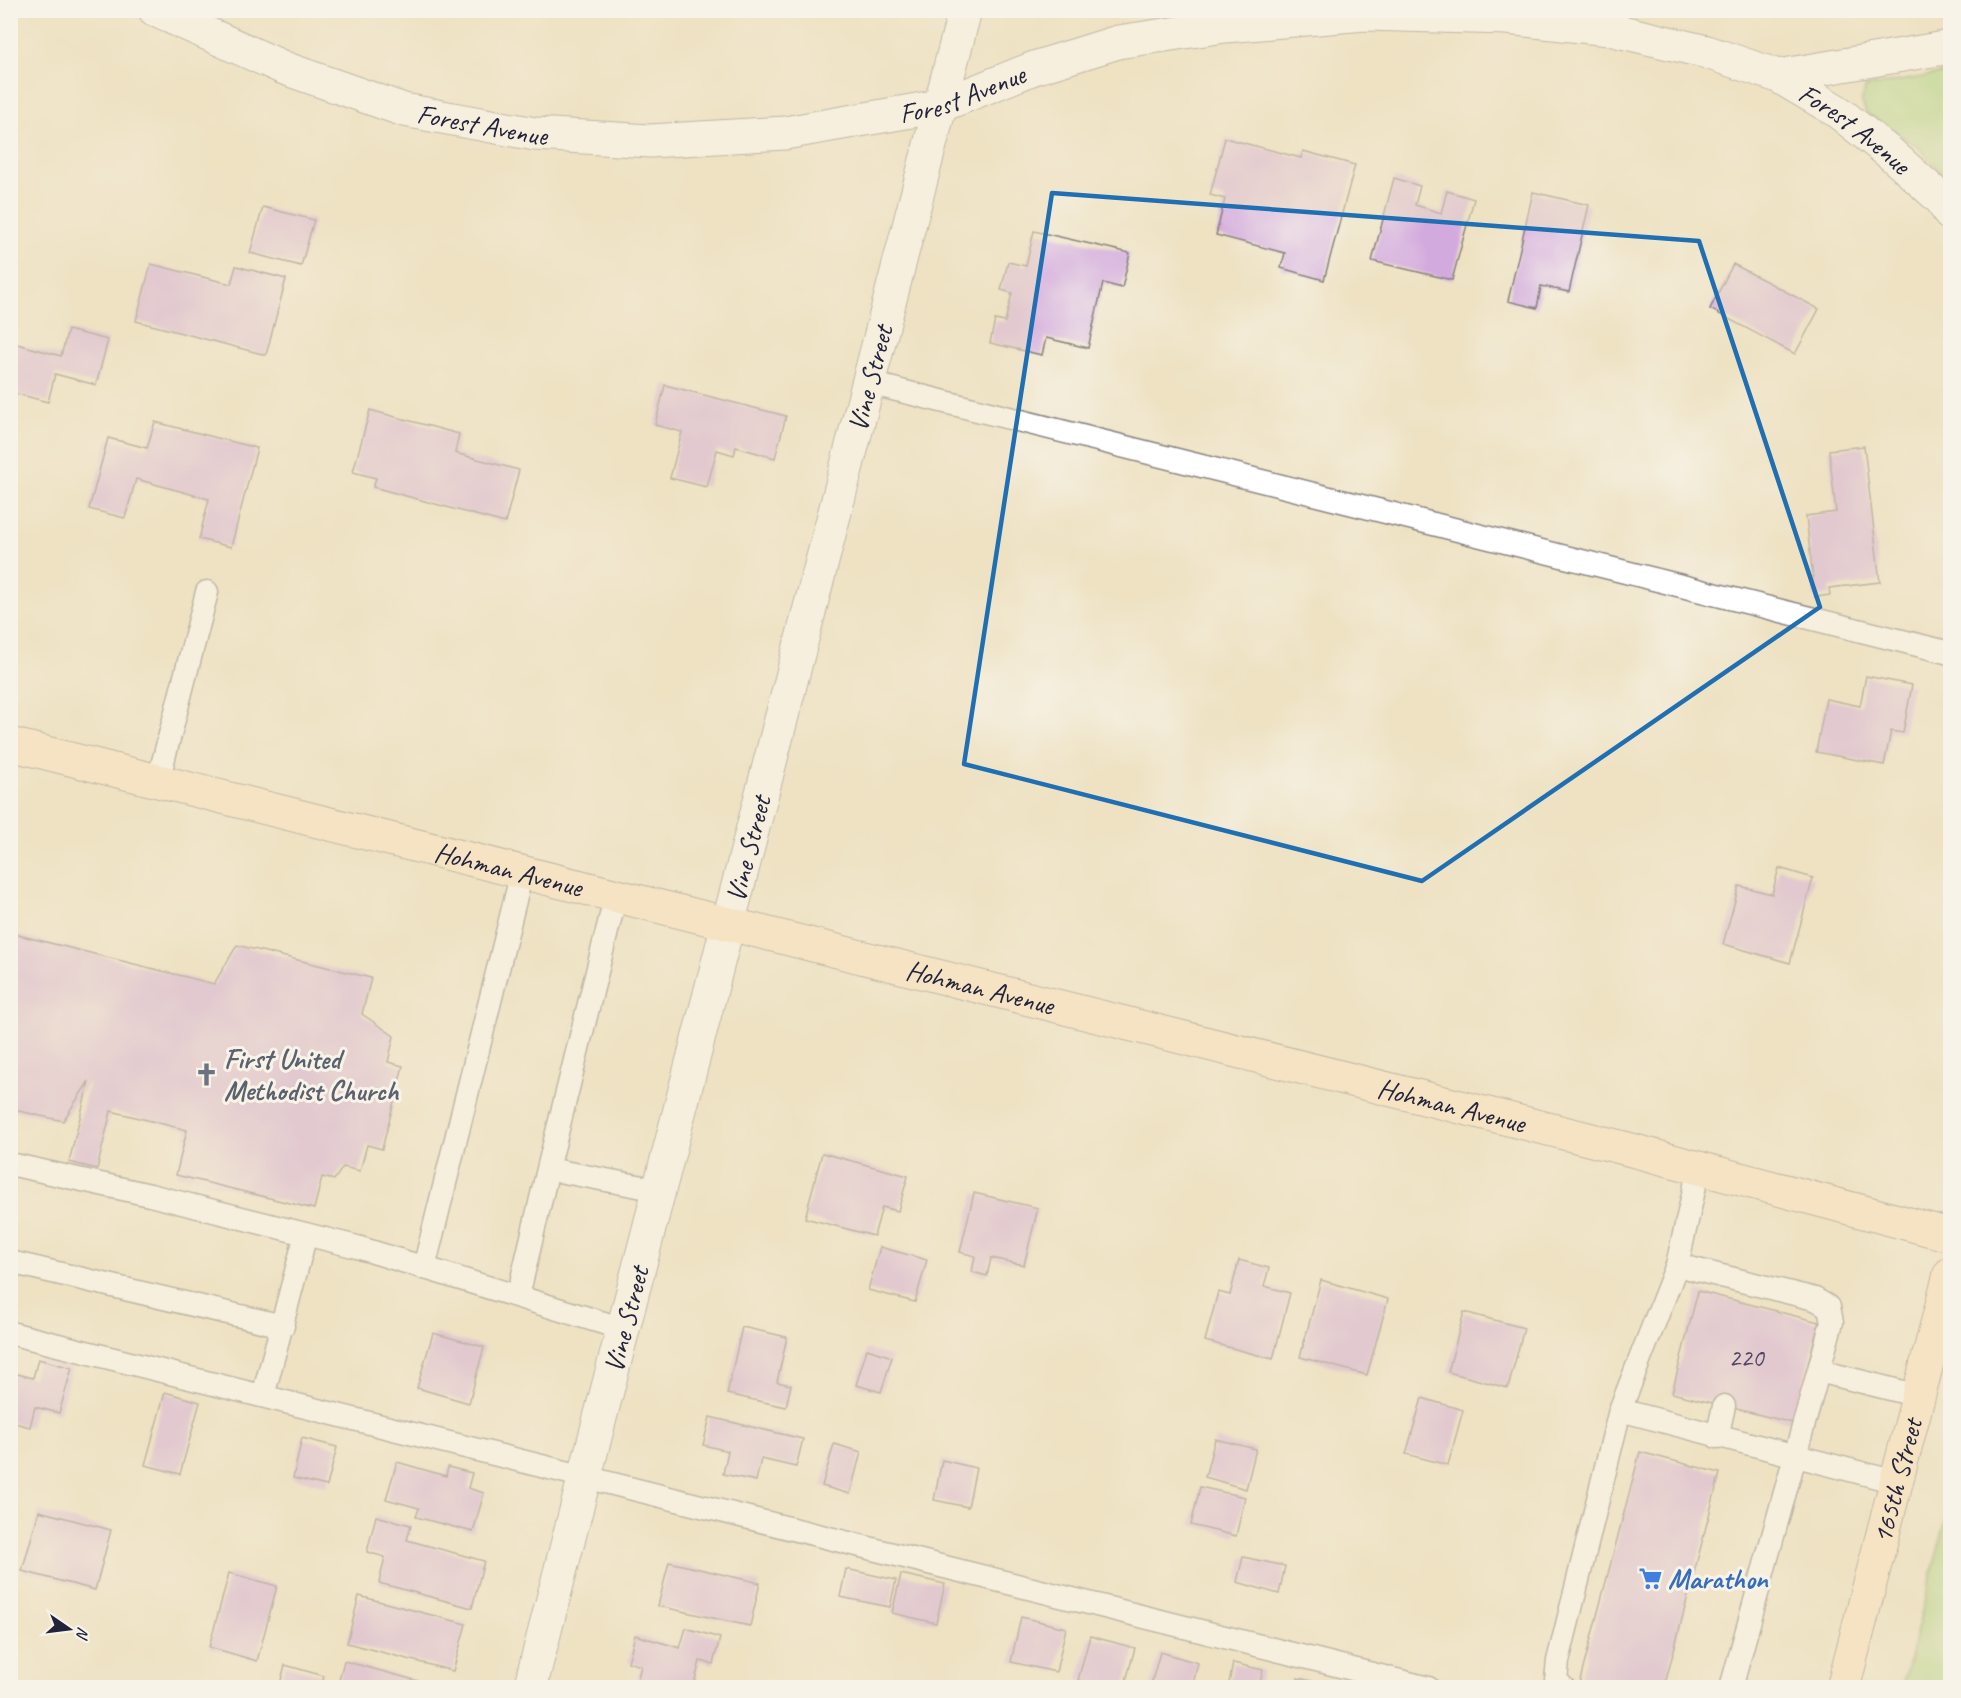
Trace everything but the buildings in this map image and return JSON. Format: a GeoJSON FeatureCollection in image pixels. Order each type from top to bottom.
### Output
{"type":"FeatureCollection","features":[{"type":"Feature","properties":{"kind":"main road","name":"Hohman Avenue"},"geometry":{"type":"LineString","coordinates":[[10,744],[1699,1168],[1950,1235]]}},
{"type":"Feature","properties":{"kind":"main road","name":"165th Street"},"geometry":{"type":"LineString","coordinates":[[1843,1688],[1950,1274]]}},
{"type":"Feature","properties":{"kind":"street","name":"Forest Avenue"},"geometry":{"type":"LineString","coordinates":[[155,10],[284,68],[404,110],[535,134],[650,141],[785,133],[940,106],[1034,68],[1118,42],[1225,26],[1365,14],[1507,18],[1609,29],[1707,52],[1778,76],[1836,111],[1891,154],[1942,200],[1950,214]]}},
{"type":"Feature","properties":{"kind":"street","name":"Vine Street"},"geometry":{"type":"LineString","coordinates":[[530,1688],[965,10]]}},
{"type":"Feature","properties":{"kind":"street","name":"Forest Avenue"},"geometry":{"type":"LineString","coordinates":[[1778,76],[1950,47]]}},
{"type":"Feature","properties":{"kind":"lane"},"geometry":{"type":"LineString","coordinates":[[869,383],[1950,653]]}},
{"type":"Feature","properties":{"kind":"lane"},"geometry":{"type":"LineString","coordinates":[[159,781],[207,592]]}},
{"type":"Feature","properties":{"kind":"lane"},"geometry":{"type":"LineString","coordinates":[[424,1268],[522,872]]}},
{"type":"Feature","properties":{"kind":"lane"},"geometry":{"type":"LineString","coordinates":[[518,1296],[616,895]]}},
{"type":"Feature","properties":{"kind":"lane"},"geometry":{"type":"LineString","coordinates":[[10,1164],[306,1234],[623,1329]]}},
{"type":"Feature","properties":{"kind":"lane"},"geometry":{"type":"LineString","coordinates":[[548,1168],[659,1190]]}},
{"type":"Feature","properties":{"kind":"lane"},"geometry":{"type":"LineString","coordinates":[[1564,1688],[1556,1680],[1558,1661],[1620,1410],[1677,1265],[1699,1168]]}},
{"type":"Feature","properties":{"kind":"lane"},"geometry":{"type":"LineString","coordinates":[[262,1396],[283,1326],[306,1234]]}},
{"type":"Feature","properties":{"kind":"lane"},"geometry":{"type":"LineString","coordinates":[[10,1262],[283,1326]]}},
{"type":"Feature","properties":{"kind":"lane"},"geometry":{"type":"LineString","coordinates":[[1677,1265],[1750,1293],[1815,1299],[1829,1306],[1832,1322],[1731,1688]]}},
{"type":"Feature","properties":{"kind":"lane"},"geometry":{"type":"LineString","coordinates":[[10,1333],[1428,1688]]}},
{"type":"Feature","properties":{"kind":"lane"},"geometry":{"type":"LineString","coordinates":[[1819,1371],[1918,1396]]}},
{"type":"Feature","properties":{"kind":"lane"},"geometry":{"type":"LineString","coordinates":[[1717,1437],[1724,1406]]}},
{"type":"Feature","properties":{"kind":"lane"},"geometry":{"type":"LineString","coordinates":[[1620,1410],[1795,1458],[1896,1482]]}},
{"type":"Feature","properties":{"kind":"highlighted area"},"geometry":{"type":"Polygon","coordinates":[[[1052,193],[1699,241],[1820,607],[1422,881],[964,764],[1052,193]]]}},
{"type":"Feature","properties":{"kind":"green space"},"geometry":{"type":"Polygon","coordinates":[[[1950,72],[1950,181],[1917,146],[1866,113],[1861,100],[1866,87],[1950,72]]]}},
{"type":"Feature","properties":{"kind":"green space"},"geometry":{"type":"Polygon","coordinates":[[[1950,1504],[1950,1687],[1902,1687],[1950,1504]]]}},
{"type":"Feature","properties":{"kind":"place","name":"First United Methodist Church"},"geometry":{"type":"Point","coordinates":[206,1074]}},
{"type":"Feature","properties":{"kind":"place","name":"Marathon"},"geometry":{"type":"Point","coordinates":[1650,1578]}}]}
